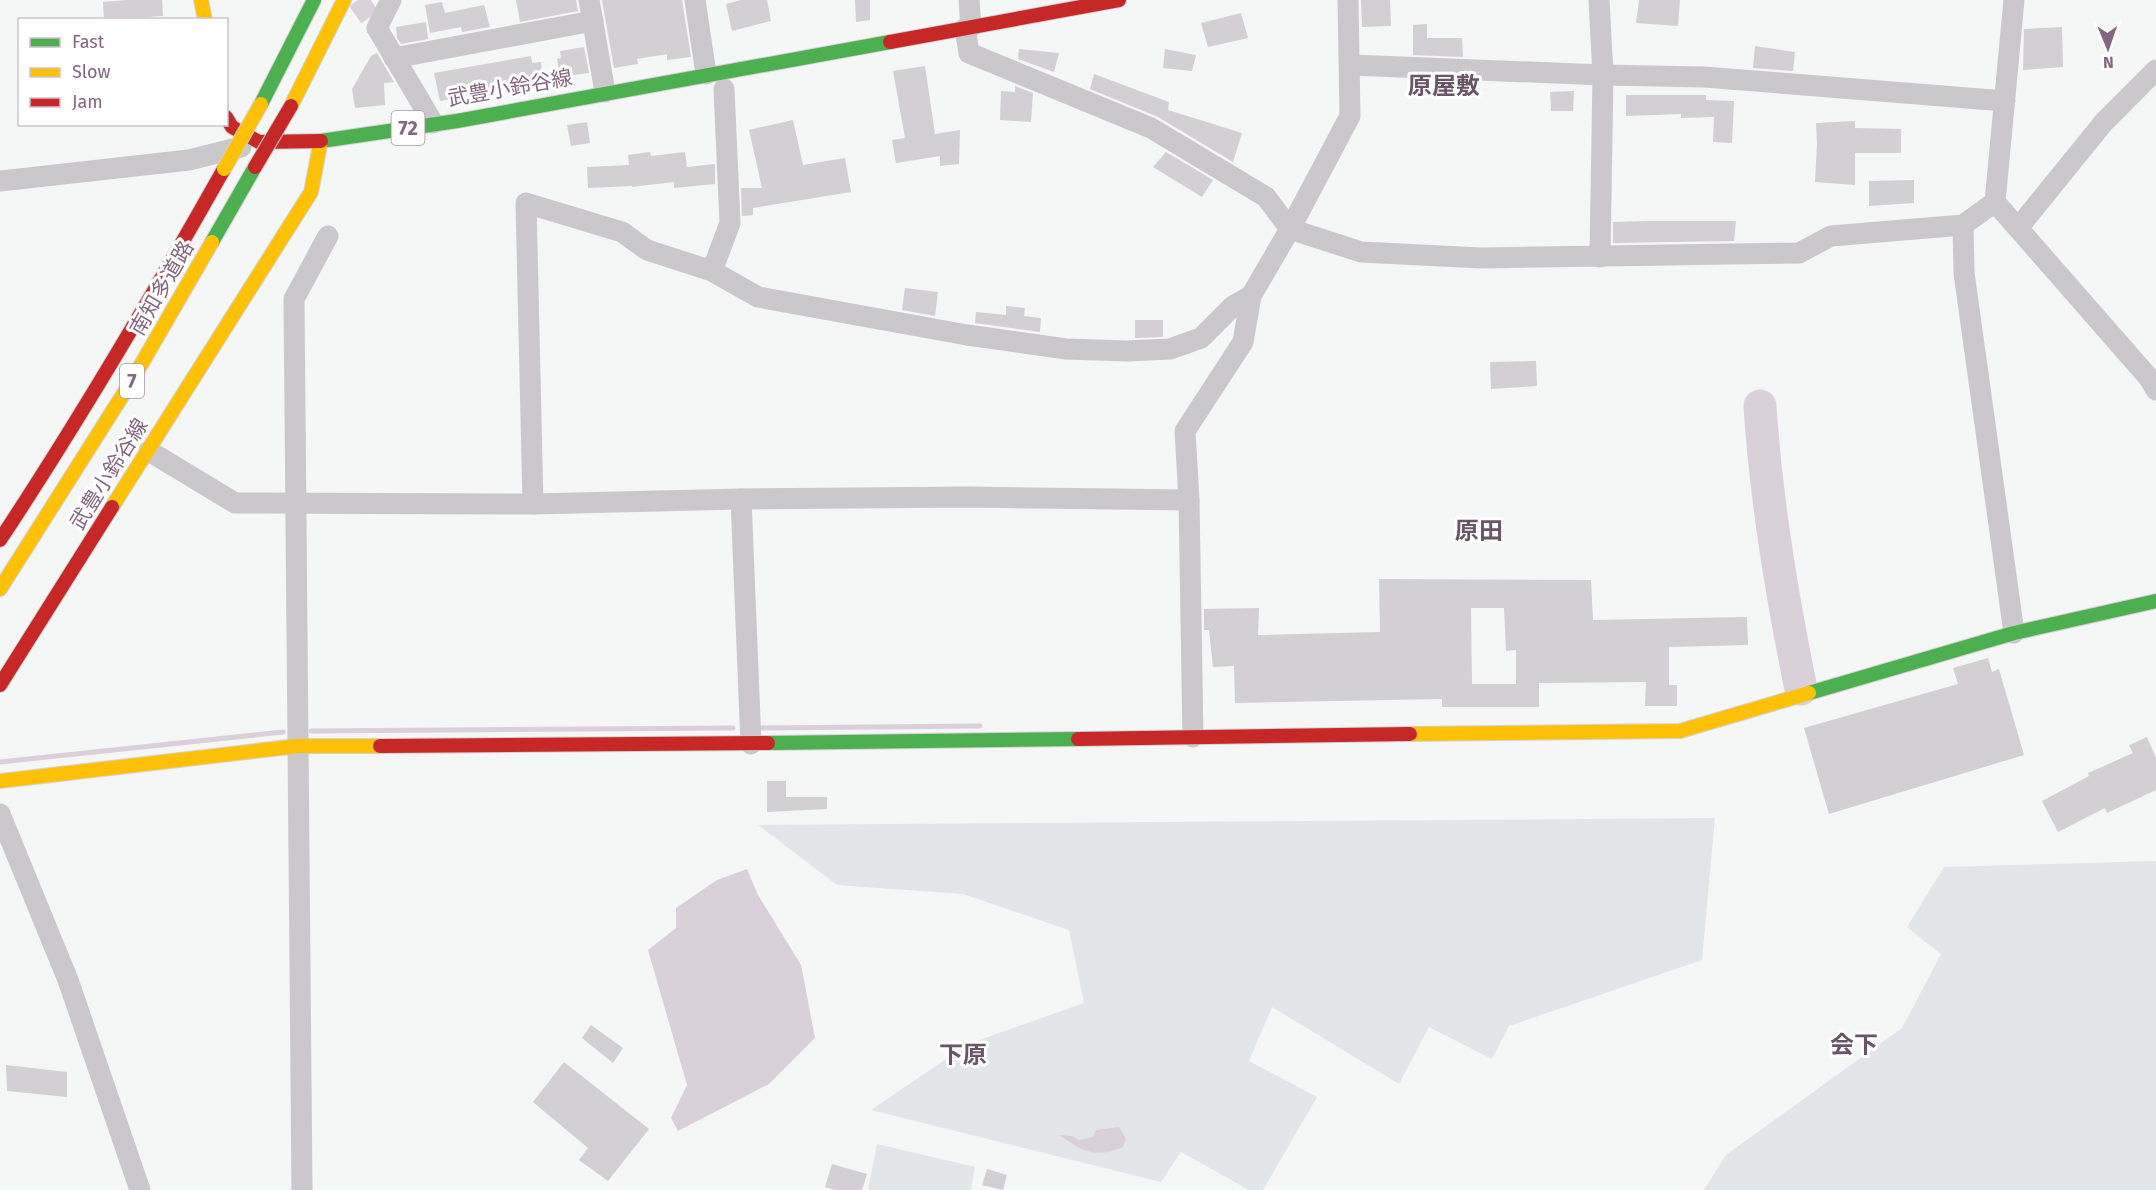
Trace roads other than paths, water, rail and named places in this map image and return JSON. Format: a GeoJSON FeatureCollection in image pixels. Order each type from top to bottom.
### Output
{"type":"FeatureCollection","features":[{"type":"Feature","properties":{"kind":"main road"},"geometry":{"type":"LineString","coordinates":[[201,0],[205,18]]}},
{"type":"Feature","properties":{"kind":"main road","name":"南知多道路"},"geometry":{"type":"LineString","coordinates":[[0,540],[40,480],[135,326],[271,86],[314,0]]}},
{"type":"Feature","properties":{"kind":"main road","name":"南知多道路"},"geometry":{"type":"LineString","coordinates":[[0,589],[131,382],[291,106],[344,0]]}},
{"type":"Feature","properties":{"kind":"main road"},"geometry":{"type":"LineString","coordinates":[[333,22],[353,0]]}},
{"type":"Feature","properties":{"kind":"main road"},"geometry":{"type":"LineString","coordinates":[[1042,0],[1044,15]]}},
{"type":"Feature","properties":{"kind":"main road","name":"武豊小鈴谷線"},"geometry":{"type":"LineString","coordinates":[[0,685],[311,192],[321,141],[457,121],[605,92],[1119,0]]}},
{"type":"Feature","properties":{"kind":"main road"},"geometry":{"type":"LineString","coordinates":[[271,86],[265,69],[279,40]]}},
{"type":"Feature","properties":{"kind":"main road"},"geometry":{"type":"LineString","coordinates":[[228,121],[232,128],[259,142],[321,141]]}},
{"type":"Feature","properties":{"kind":"main road"},"geometry":{"type":"LineString","coordinates":[[0,781],[298,746],[751,744],[1680,731],[2014,633],[2156,601]]}},
{"type":"Feature","properties":{"kind":"street"},"geometry":{"type":"LineString","coordinates":[[391,0],[377,28],[433,123]]}},
{"type":"Feature","properties":{"kind":"street"},"geometry":{"type":"LineString","coordinates":[[590,0],[605,92]]}},
{"type":"Feature","properties":{"kind":"street"},"geometry":{"type":"LineString","coordinates":[[695,0],[706,74]]}},
{"type":"Feature","properties":{"kind":"street"},"geometry":{"type":"LineString","coordinates":[[969,0],[969,52],[1151,128],[1266,197],[1290,229],[1361,252],[1481,258],[1799,253],[1831,236],[1963,225],[1995,202]]}},
{"type":"Feature","properties":{"kind":"street"},"geometry":{"type":"LineString","coordinates":[[1193,737],[1189,500],[1185,431],[1242,342],[1251,296],[1290,229],[1350,116],[1351,65],[1348,0]]}},
{"type":"Feature","properties":{"kind":"street"},"geometry":{"type":"LineString","coordinates":[[1599,0],[1603,75],[1600,257]]}},
{"type":"Feature","properties":{"kind":"street"},"geometry":{"type":"LineString","coordinates":[[2014,0],[1995,202],[2149,378],[2156,390]]}},
{"type":"Feature","properties":{"kind":"street"},"geometry":{"type":"LineString","coordinates":[[394,58],[593,21]]}},
{"type":"Feature","properties":{"kind":"street"},"geometry":{"type":"LineString","coordinates":[[1351,65],[1716,78],[2006,101]]}},
{"type":"Feature","properties":{"kind":"street"},"geometry":{"type":"LineString","coordinates":[[2018,228],[2104,122],[2156,70]]}},
{"type":"Feature","properties":{"kind":"street"},"geometry":{"type":"LineString","coordinates":[[712,271],[730,223],[724,89]]}},
{"type":"Feature","properties":{"kind":"street"},"geometry":{"type":"LineString","coordinates":[[0,181],[189,160],[259,142]]}},
{"type":"Feature","properties":{"kind":"street"},"geometry":{"type":"LineString","coordinates":[[533,504],[526,203],[622,232],[647,250],[712,271],[758,297],[967,335],[1066,349],[1127,351],[1170,349],[1201,338],[1233,306],[1251,296]]}},
{"type":"Feature","properties":{"kind":"street"},"geometry":{"type":"LineString","coordinates":[[1963,225],[1964,273],[2014,633]]}},
{"type":"Feature","properties":{"kind":"street"},"geometry":{"type":"LineString","coordinates":[[302,1190],[294,299],[328,236]]}},
{"type":"Feature","properties":{"kind":"street"},"geometry":{"type":"LineString","coordinates":[[149,451],[235,503],[533,504],[969,497],[1189,500]]}},
{"type":"Feature","properties":{"kind":"street"},"geometry":{"type":"LineString","coordinates":[[741,499],[751,744]]}},
{"type":"Feature","properties":{"kind":"street"},"geometry":{"type":"LineString","coordinates":[[0,814],[68,980],[140,1190]]}},
{"type":"Feature","properties":{"kind":"waterway"},"geometry":{"type":"LineString","coordinates":[[1760,406],[1766,477],[1776,548],[1801,689]]}},
{"type":"Feature","properties":{"kind":"waterway"},"geometry":{"type":"LineString","coordinates":[[758,728],[980,726]]}},
{"type":"Feature","properties":{"kind":"waterway"},"geometry":{"type":"LineString","coordinates":[[311,731],[733,728]]}},
{"type":"Feature","properties":{"kind":"waterway"},"geometry":{"type":"LineString","coordinates":[[0,762],[283,732]]}},
{"type":"Feature","properties":{"kind":"tunnel"},"geometry":{"type":"LineString","coordinates":[[358,0],[377,28]]}},
{"type":"Feature","properties":{"kind":"district","name":"原屋敷"},"geometry":{"type":"Point","coordinates":[1444,86]}},
{"type":"Feature","properties":{"kind":"district","name":"原田"},"geometry":{"type":"Point","coordinates":[1479,531]}},
{"type":"Feature","properties":{"kind":"district","name":"会下"},"geometry":{"type":"Point","coordinates":[1854,1045]}},
{"type":"Feature","properties":{"kind":"district","name":"下原"},"geometry":{"type":"Point","coordinates":[963,1055]}}]}
